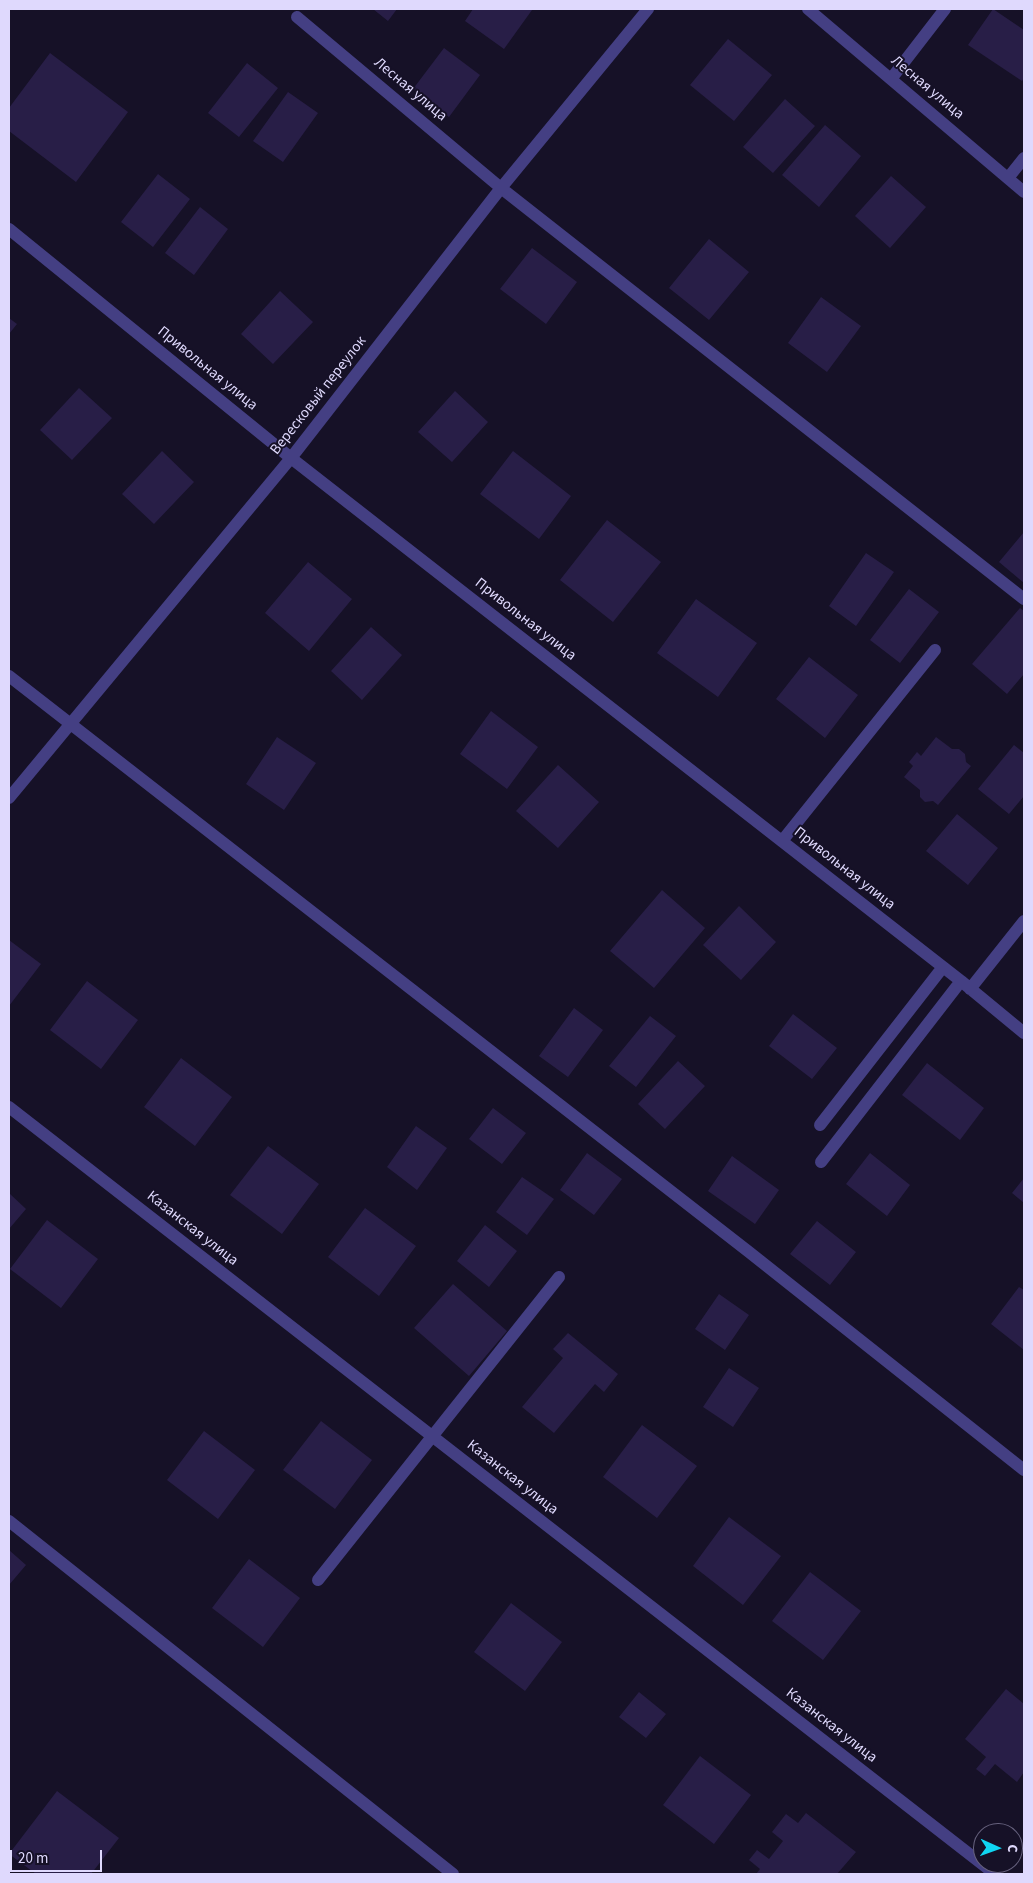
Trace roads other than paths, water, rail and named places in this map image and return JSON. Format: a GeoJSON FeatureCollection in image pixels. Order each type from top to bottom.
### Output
{"type":"FeatureCollection","features":[{"type":"Feature","properties":{"kind":"street","name":"Вересковый переулок"},"geometry":{"type":"LineString","coordinates":[[9,798],[291,458],[501,188],[648,9]]}},
{"type":"Feature","properties":{"kind":"street","name":"Лесная улица"},"geometry":{"type":"LineString","coordinates":[[808,9],[1024,192]]}},
{"type":"Feature","properties":{"kind":"street"},"geometry":{"type":"LineString","coordinates":[[891,79],[945,9]]}},
{"type":"Feature","properties":{"kind":"street","name":"Лесная улица"},"geometry":{"type":"LineString","coordinates":[[297,17],[501,188],[1024,600]]}},
{"type":"Feature","properties":{"kind":"street"},"geometry":{"type":"LineString","coordinates":[[1008,178],[1024,158]]}},
{"type":"Feature","properties":{"kind":"street","name":"Привольная улица"},"geometry":{"type":"LineString","coordinates":[[9,229],[291,458],[944,967],[1024,1033]]}},
{"type":"Feature","properties":{"kind":"street"},"geometry":{"type":"LineString","coordinates":[[782,841],[935,650]]}},
{"type":"Feature","properties":{"kind":"street"},"geometry":{"type":"LineString","coordinates":[[9,676],[749,1252],[1024,1470]]}},
{"type":"Feature","properties":{"kind":"street"},"geometry":{"type":"LineString","coordinates":[[821,1162],[965,985],[1024,921]]}},
{"type":"Feature","properties":{"kind":"street"},"geometry":{"type":"LineString","coordinates":[[820,1125],[944,967]]}},
{"type":"Feature","properties":{"kind":"street","name":"Казанская улица"},"geometry":{"type":"LineString","coordinates":[[9,1107],[995,1874]]}},
{"type":"Feature","properties":{"kind":"street"},"geometry":{"type":"LineString","coordinates":[[318,1580],[559,1277]]}},
{"type":"Feature","properties":{"kind":"street"},"geometry":{"type":"LineString","coordinates":[[9,1521],[453,1874]]}}]}
